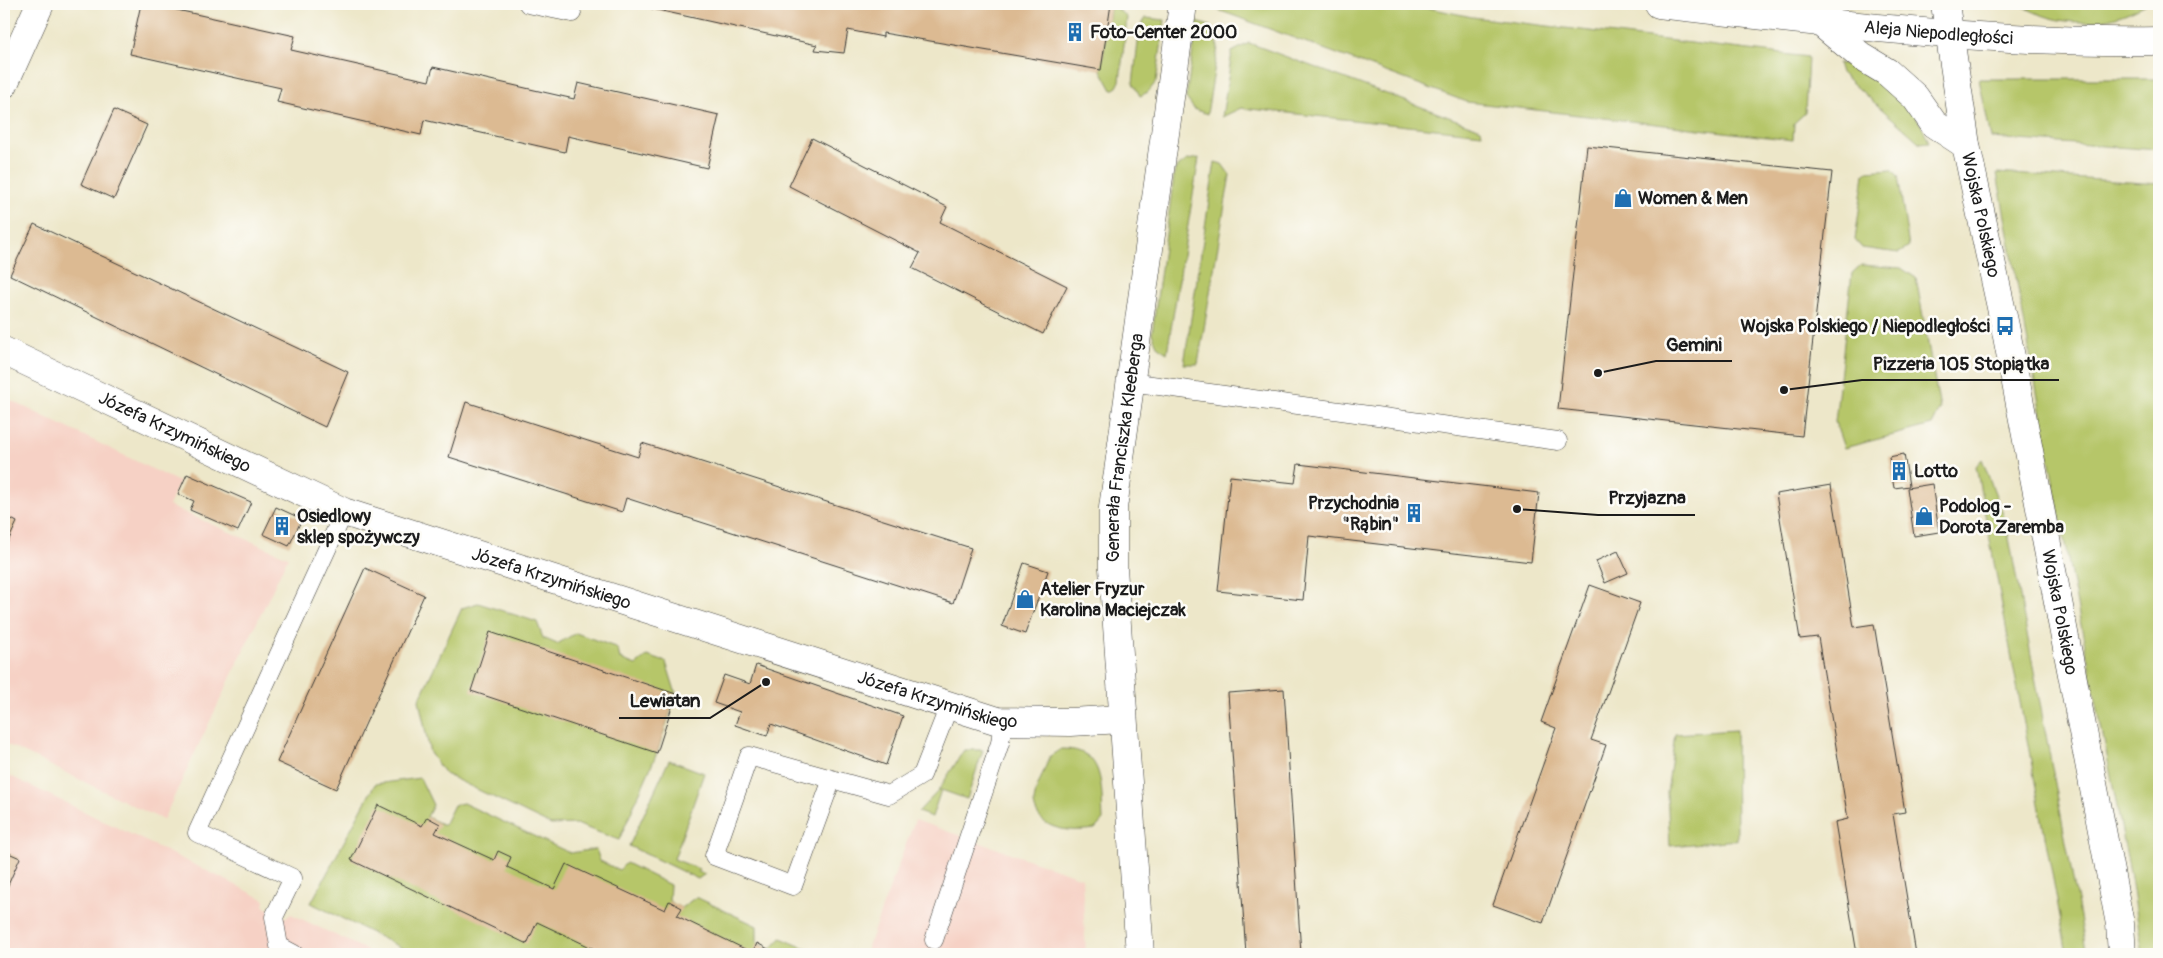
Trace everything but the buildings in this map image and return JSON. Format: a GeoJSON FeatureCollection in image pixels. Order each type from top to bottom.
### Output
{"type":"FeatureCollection","features":[{"type":"Feature","properties":{"kind":"street"},"geometry":{"type":"LineString","coordinates":[[4,84],[40,4]]}},
{"type":"Feature","properties":{"kind":"street","name":"Generała Franciszka Kleeberga"},"geometry":{"type":"LineString","coordinates":[[1140,954],[1112,568],[1113,508],[1183,4]]}},
{"type":"Feature","properties":{"kind":"street","name":"Aleja Niepodległości"},"geometry":{"type":"LineString","coordinates":[[1659,4],[1952,36],[2078,42],[2159,41]]}},
{"type":"Feature","properties":{"kind":"street","name":"Wojska Polskiego"},"geometry":{"type":"LineString","coordinates":[[1945,4],[1952,36],[1966,145],[2015,374],[2120,924],[2122,954]]}},
{"type":"Feature","properties":{"kind":"street"},"geometry":{"type":"LineString","coordinates":[[1821,23],[1862,57],[1887,72],[1915,97],[1934,124],[1966,145]]}},
{"type":"Feature","properties":{"kind":"street","name":"Józefa Krzymińskiego"},"geometry":{"type":"LineString","coordinates":[[4,351],[344,512],[950,706],[1003,721],[1071,722],[1122,719]]}},
{"type":"Feature","properties":{"kind":"lane"},"geometry":{"type":"LineString","coordinates":[[528,4],[572,14]]}},
{"type":"Feature","properties":{"kind":"lane"},"geometry":{"type":"LineString","coordinates":[[1130,382],[1558,441]]}},
{"type":"Feature","properties":{"kind":"lane"},"geometry":{"type":"LineString","coordinates":[[294,954],[279,946],[274,917],[293,878],[197,833],[344,512]]}},
{"type":"Feature","properties":{"kind":"lane"},"geometry":{"type":"LineString","coordinates":[[832,779],[793,886],[714,856],[749,756],[832,779],[889,795],[922,775],[950,706]]}},
{"type":"Feature","properties":{"kind":"lane"},"geometry":{"type":"LineString","coordinates":[[934,940],[1000,743],[1003,721]]}},
{"type":"Feature","properties":{"kind":"shaded area"},"geometry":{"type":"Polygon","coordinates":[[[4,397],[179,482],[169,506],[288,557],[163,820],[4,743],[4,397]]]}},
{"type":"Feature","properties":{"kind":"shaded area"},"geometry":{"type":"Polygon","coordinates":[[[4,773],[230,882],[265,900],[264,907],[286,918],[291,914],[375,954],[4,954],[4,773]]]}},
{"type":"Feature","properties":{"kind":"shaded area"},"geometry":{"type":"Polygon","coordinates":[[[915,820],[1082,878],[1086,954],[865,954],[915,820]]]}},
{"type":"Feature","properties":{"kind":"green space"},"geometry":{"type":"Polygon","coordinates":[[[1111,4],[1127,17],[1120,81],[1117,87],[1112,90],[1101,70],[1111,4]]]}},
{"type":"Feature","properties":{"kind":"green space"},"geometry":{"type":"Polygon","coordinates":[[[1202,4],[1410,4],[1472,17],[1808,57],[1805,113],[1794,123],[1793,140],[1467,102],[1202,4]]]}},
{"type":"Feature","properties":{"kind":"green space"},"geometry":{"type":"Polygon","coordinates":[[[1839,4],[1915,4],[1914,8],[1907,12],[1839,4]]]}},
{"type":"Feature","properties":{"kind":"green space"},"geometry":{"type":"Polygon","coordinates":[[[2019,4],[2146,4],[2115,17],[2099,21],[2082,22],[2050,18],[2019,4]]]}},
{"type":"Feature","properties":{"kind":"green space"},"geometry":{"type":"Polygon","coordinates":[[[1146,18],[1165,20],[1156,82],[1148,92],[1140,96],[1133,83],[1140,27],[1146,18]]]}},
{"type":"Feature","properties":{"kind":"green space"},"geometry":{"type":"Polygon","coordinates":[[[1197,22],[1210,26],[1218,47],[1207,114],[1194,109],[1186,98],[1197,22]]]}},
{"type":"Feature","properties":{"kind":"green space"},"geometry":{"type":"Polygon","coordinates":[[[1249,43],[1481,129],[1482,134],[1241,108],[1222,117],[1232,52],[1249,43]]]}},
{"type":"Feature","properties":{"kind":"green space"},"geometry":{"type":"Polygon","coordinates":[[[1838,63],[1862,68],[1893,89],[1911,109],[1929,142],[1920,143],[1841,73],[1838,63]]]}},
{"type":"Feature","properties":{"kind":"green space"},"geometry":{"type":"Polygon","coordinates":[[[1979,79],[2159,79],[2159,150],[1991,138],[1979,79]]]}},
{"type":"Feature","properties":{"kind":"green space"},"geometry":{"type":"Polygon","coordinates":[[[1199,158],[1167,353],[1158,347],[1152,334],[1175,169],[1187,160],[1199,158]]]}},
{"type":"Feature","properties":{"kind":"green space"},"geometry":{"type":"Polygon","coordinates":[[[1215,162],[1222,164],[1230,175],[1198,364],[1184,364],[1215,162]]]}},
{"type":"Feature","properties":{"kind":"green space"},"geometry":{"type":"Polygon","coordinates":[[[1892,169],[1898,176],[1909,247],[1899,253],[1862,248],[1855,240],[1864,174],[1867,171],[1892,169]]]}},
{"type":"Feature","properties":{"kind":"green space"},"geometry":{"type":"Polygon","coordinates":[[[1997,173],[2159,184],[2159,954],[2143,954],[2130,872],[2061,524],[1997,173]]]}},
{"type":"Feature","properties":{"kind":"green space"},"geometry":{"type":"Polygon","coordinates":[[[1861,265],[1901,268],[1916,278],[1940,409],[1932,425],[1844,448],[1835,422],[1852,273],[1861,265]]]}},
{"type":"Feature","properties":{"kind":"green space"},"geometry":{"type":"Polygon","coordinates":[[[1982,459],[2006,522],[2087,954],[2067,954],[1976,466],[1982,459]]]}},
{"type":"Feature","properties":{"kind":"green space"},"geometry":{"type":"Polygon","coordinates":[[[478,603],[537,622],[543,638],[557,644],[576,633],[615,647],[618,650],[620,659],[636,665],[647,656],[666,662],[676,694],[657,753],[619,840],[576,824],[551,825],[445,774],[430,753],[419,700],[462,608],[478,603]]]}},
{"type":"Feature","properties":{"kind":"green space"},"geometry":{"type":"Polygon","coordinates":[[[1736,730],[1737,840],[1670,846],[1667,793],[1675,734],[1736,730]]]}},
{"type":"Feature","properties":{"kind":"green space"},"geometry":{"type":"Polygon","coordinates":[[[1061,749],[1076,750],[1094,762],[1101,783],[1103,820],[1095,829],[1068,830],[1058,828],[1042,820],[1037,813],[1034,799],[1040,780],[1050,756],[1061,749]]]}},
{"type":"Feature","properties":{"kind":"green space"},"geometry":{"type":"Polygon","coordinates":[[[964,750],[983,750],[967,799],[941,790],[932,817],[918,812],[938,791],[964,750]]]}},
{"type":"Feature","properties":{"kind":"green space"},"geometry":{"type":"Polygon","coordinates":[[[669,760],[704,773],[674,859],[699,869],[698,872],[705,874],[698,879],[629,846],[669,760]]]}},
{"type":"Feature","properties":{"kind":"green space"},"geometry":{"type":"Polygon","coordinates":[[[420,778],[433,805],[427,817],[444,825],[454,805],[463,803],[570,853],[596,849],[600,861],[619,870],[626,863],[670,885],[669,901],[681,908],[696,897],[757,926],[757,943],[770,950],[781,938],[818,954],[414,954],[311,903],[375,784],[420,778]]]}},
{"type":"Feature","properties":{"kind":"place","name":"Foto-Center 2000"},"geometry":{"type":"Point","coordinates":[1075,32]}},
{"type":"Feature","properties":{"kind":"place","name":"Women & Men"},"geometry":{"type":"Point","coordinates":[1623,198]}},
{"type":"Feature","properties":{"kind":"place","name":"Wojska Polskiego / Niepodległości"},"geometry":{"type":"Point","coordinates":[2005,326]}},
{"type":"Feature","properties":{"kind":"place","name":"Gemini"},"geometry":{"type":"Point","coordinates":[1598,373]}},
{"type":"Feature","properties":{"kind":"place","name":"Pizzeria 105 Stopiątka"},"geometry":{"type":"Point","coordinates":[1784,390]}},
{"type":"Feature","properties":{"kind":"place","name":"Lotto"},"geometry":{"type":"Point","coordinates":[1899,471]}},
{"type":"Feature","properties":{"kind":"place","name":"Przyjazna"},"geometry":{"type":"Point","coordinates":[1517,509]}},
{"type":"Feature","properties":{"kind":"place","name":"Przychodnia \"Rąbin\""},"geometry":{"type":"Point","coordinates":[1414,513]}},
{"type":"Feature","properties":{"kind":"place","name":"Podolog - Dorota Zaremba"},"geometry":{"type":"Point","coordinates":[1924,516]}},
{"type":"Feature","properties":{"kind":"place","name":"Osiedlowy sklep spożywczy"},"geometry":{"type":"Point","coordinates":[282,526]}},
{"type":"Feature","properties":{"kind":"place","name":"Atelier Fryzur Karolina Maciejczak"},"geometry":{"type":"Point","coordinates":[1025,599]}},
{"type":"Feature","properties":{"kind":"place","name":"Lewiatan"},"geometry":{"type":"Point","coordinates":[766,682]}}]}
